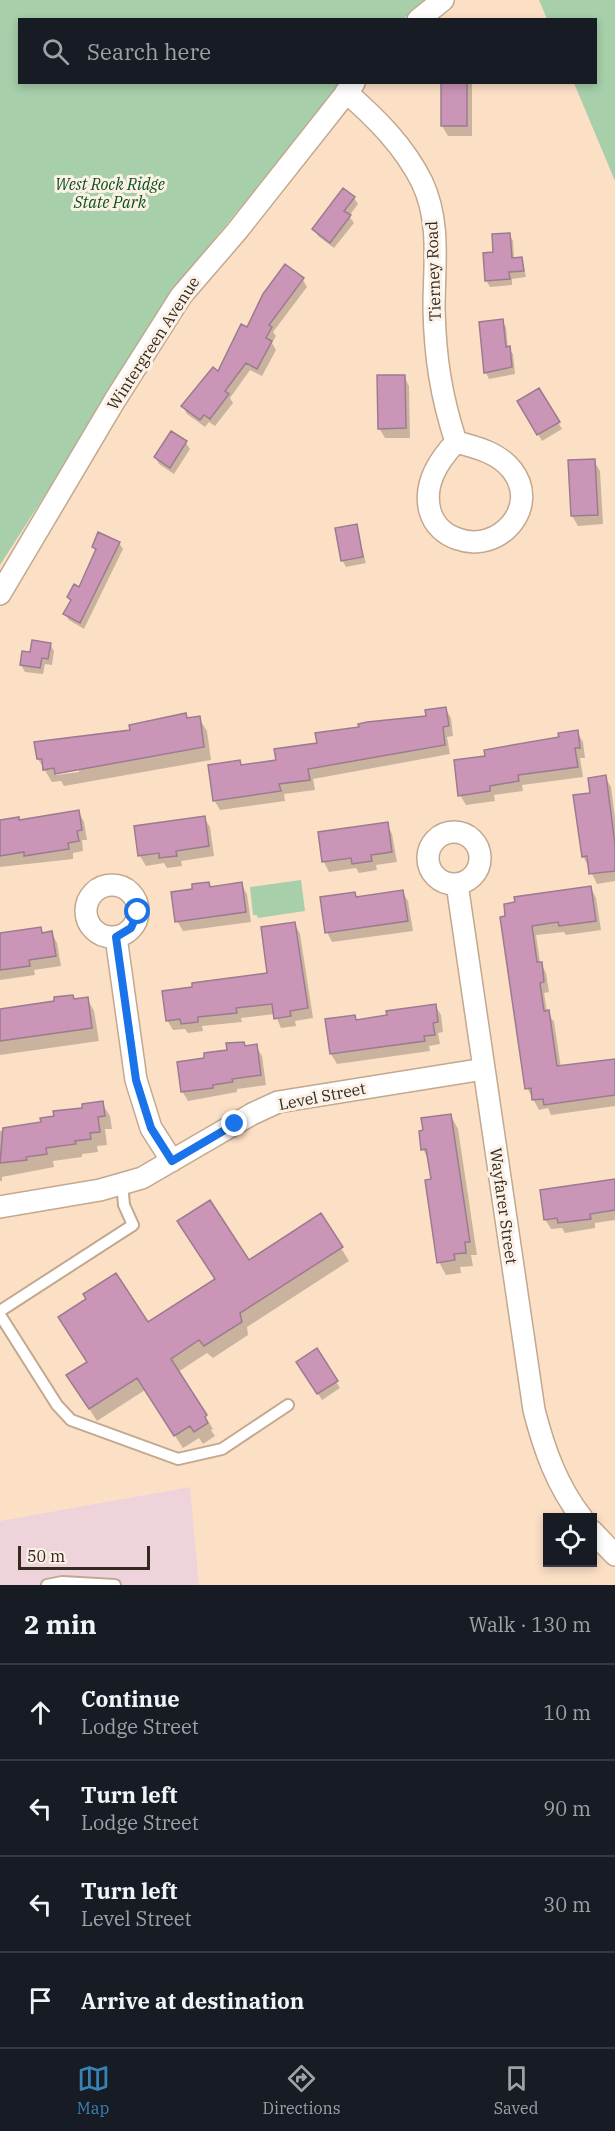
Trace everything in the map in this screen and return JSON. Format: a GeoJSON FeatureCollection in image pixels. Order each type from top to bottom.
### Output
{"type":"FeatureCollection","features":[{"type":"Feature","properties":{"kind":"street"},"geometry":{"type":"LineString","coordinates":[[420,18],[443,0]]}},
{"type":"Feature","properties":{"kind":"street","name":"Tierney Road"},"geometry":{"type":"LineString","coordinates":[[350,87],[403,150],[422,183],[436,237],[434,309],[439,381],[456,442]]}},
{"type":"Feature","properties":{"kind":"street","name":"Wintergreen Avenue"},"geometry":{"type":"LineString","coordinates":[[0,594],[115,400],[181,296],[237,231],[350,87]]}},
{"type":"Feature","properties":{"kind":"street"},"geometry":{"type":"LineString","coordinates":[[456,442],[488,452],[503,461],[516,476],[520,500],[517,516],[504,533],[489,541],[469,543],[451,537],[438,527],[430,512],[428,492],[432,475],[443,456],[456,442]]}},
{"type":"Feature","properties":{"kind":"street","name":"Wayfarer Street"},"geometry":{"type":"LineString","coordinates":[[458,884],[534,1410],[543,1444],[557,1476],[579,1513]]}},
{"type":"Feature","properties":{"kind":"street"},"geometry":{"type":"LineString","coordinates":[[116,937],[136,1080],[151,1128],[172,1161]]}},
{"type":"Feature","properties":{"kind":"street","name":"Level Street"},"geometry":{"type":"LineString","coordinates":[[0,1207],[100,1190],[142,1178],[252,1114],[278,1102],[484,1069]]}},
{"type":"Feature","properties":{"kind":"street"},"geometry":{"type":"LineString","coordinates":[[597,1536],[615,1555]]}},
{"type":"Feature","properties":{"kind":"lane"},"geometry":{"type":"LineString","coordinates":[[122,1183],[124,1205],[133,1225],[0,1313],[57,1405],[71,1420],[178,1460],[222,1449],[288,1405]]}},
{"type":"Feature","properties":{"kind":"lane"},"geometry":{"type":"LineString","coordinates":[[47,1585],[62,1583],[116,1585]]}},
{"type":"Feature","properties":{"kind":"shaded area"},"geometry":{"type":"Polygon","coordinates":[[[190,1487],[199,1585],[0,1585],[0,1521],[190,1487]]]}},
{"type":"Feature","properties":{"kind":"green space","name":"West Rock Ridge State Park"},"geometry":{"type":"Polygon","coordinates":[[[0,0],[427,0],[404,18],[18,18],[18,84],[341,84],[190,269],[0,565],[0,0]]]}},
{"type":"Feature","properties":{"kind":"green space"},"geometry":{"type":"Polygon","coordinates":[[[539,0],[615,0],[615,181],[574,84],[597,84],[597,18],[547,18],[539,0]]]}},
{"type":"Feature","properties":{"kind":"green space"},"geometry":{"type":"Polygon","coordinates":[[[301,880],[305,911],[258,918],[257,915],[253,915],[250,887],[301,880]]]}},
{"type":"Feature","properties":{"kind":"building"},"geometry":{"type":"Polygon","coordinates":[[[441,84],[467,84],[467,126],[441,126],[441,84]]]}},
{"type":"Feature","properties":{"kind":"building"},"geometry":{"type":"Polygon","coordinates":[[[343,188],[355,197],[344,211],[351,215],[330,243],[312,229],[343,188]]]}},
{"type":"Feature","properties":{"kind":"building"},"geometry":{"type":"Polygon","coordinates":[[[510,233],[512,258],[522,257],[524,271],[509,272],[510,279],[485,281],[483,253],[493,252],[492,234],[510,233]]]}},
{"type":"Feature","properties":{"kind":"building"},"geometry":{"type":"Polygon","coordinates":[[[285,264],[304,278],[269,325],[272,327],[266,338],[272,341],[257,369],[246,363],[225,391],[229,394],[210,419],[204,415],[200,420],[181,406],[213,367],[218,371],[241,324],[247,327],[263,294],[285,264]]]}},
{"type":"Feature","properties":{"kind":"building"},"geometry":{"type":"Polygon","coordinates":[[[503,319],[506,347],[510,346],[512,367],[484,373],[479,322],[503,319]]]}},
{"type":"Feature","properties":{"kind":"building"},"geometry":{"type":"Polygon","coordinates":[[[377,375],[405,375],[406,428],[378,429],[377,375]]]}},
{"type":"Feature","properties":{"kind":"building"},"geometry":{"type":"Polygon","coordinates":[[[539,388],[560,422],[537,435],[517,401],[539,388]]]}},
{"type":"Feature","properties":{"kind":"building"},"geometry":{"type":"Polygon","coordinates":[[[171,431],[187,441],[170,468],[154,457],[171,431]]]}},
{"type":"Feature","properties":{"kind":"building"},"geometry":{"type":"Polygon","coordinates":[[[595,459],[598,515],[571,516],[568,460],[595,459]]]}},
{"type":"Feature","properties":{"kind":"building"},"geometry":{"type":"Polygon","coordinates":[[[357,524],[363,557],[341,561],[335,528],[357,524]]]}},
{"type":"Feature","properties":{"kind":"building"},"geometry":{"type":"Polygon","coordinates":[[[98,532],[120,542],[80,623],[63,614],[71,600],[67,597],[74,584],[79,587],[96,549],[92,547],[98,532]]]}},
{"type":"Feature","properties":{"kind":"building"},"geometry":{"type":"Polygon","coordinates":[[[32,640],[51,643],[48,659],[42,658],[40,668],[20,665],[22,651],[30,652],[32,640]]]}},
{"type":"Feature","properties":{"kind":"building"},"geometry":{"type":"Polygon","coordinates":[[[446,707],[449,726],[443,727],[445,745],[308,769],[310,780],[279,784],[281,791],[213,801],[208,765],[240,760],[241,765],[276,760],[274,749],[317,743],[315,733],[359,727],[358,724],[367,722],[426,716],[425,710],[446,707]]]}},
{"type":"Feature","properties":{"kind":"building"},"geometry":{"type":"Polygon","coordinates":[[[186,713],[187,718],[200,716],[204,747],[55,774],[54,768],[43,770],[42,759],[37,759],[34,742],[130,730],[129,725],[186,713]]]}},
{"type":"Feature","properties":{"kind":"building"},"geometry":{"type":"Polygon","coordinates":[[[578,730],[580,748],[575,748],[578,767],[518,775],[519,781],[490,786],[490,791],[458,796],[454,760],[485,756],[484,750],[559,737],[558,733],[578,730]]]}},
{"type":"Feature","properties":{"kind":"building"},"geometry":{"type":"Polygon","coordinates":[[[606,775],[615,844],[615,871],[589,874],[587,856],[582,857],[573,795],[590,793],[588,778],[606,775]]]}},
{"type":"Feature","properties":{"kind":"building"},"geometry":{"type":"Polygon","coordinates":[[[79,810],[82,830],[77,831],[79,841],[68,843],[69,849],[24,856],[24,852],[0,856],[0,820],[19,817],[19,820],[79,810]]]}},
{"type":"Feature","properties":{"kind":"building"},"geometry":{"type":"Polygon","coordinates":[[[205,816],[209,846],[176,851],[177,856],[159,858],[159,853],[138,856],[134,826],[205,816]]]}},
{"type":"Feature","properties":{"kind":"building"},"geometry":{"type":"Polygon","coordinates":[[[388,822],[392,852],[371,855],[372,861],[352,864],[351,858],[322,862],[318,832],[388,822]]]}},
{"type":"Feature","properties":{"kind":"building"},"geometry":{"type":"Polygon","coordinates":[[[209,882],[210,887],[242,882],[246,912],[175,922],[171,892],[192,889],[192,884],[209,882]]]}},
{"type":"Feature","properties":{"kind":"building"},"geometry":{"type":"Polygon","coordinates":[[[591,886],[596,921],[559,926],[558,922],[532,926],[537,962],[542,962],[544,982],[540,983],[544,1011],[549,1010],[557,1066],[615,1059],[615,1095],[544,1105],[543,1099],[532,1100],[531,1088],[525,1089],[500,917],[505,916],[504,904],[515,902],[514,897],[591,886]]]}},
{"type":"Feature","properties":{"kind":"building"},"geometry":{"type":"Polygon","coordinates":[[[403,890],[408,921],[325,933],[320,897],[355,892],[356,897],[403,890]]]}},
{"type":"Feature","properties":{"kind":"building"},"geometry":{"type":"Polygon","coordinates":[[[295,922],[308,1008],[290,1011],[291,1016],[274,1019],[272,1004],[236,1008],[237,1013],[198,1017],[198,1022],[181,1024],[180,1019],[166,1021],[162,991],[192,987],[192,983],[267,973],[261,927],[295,922]]]}},
{"type":"Feature","properties":{"kind":"building"},"geometry":{"type":"Polygon","coordinates":[[[41,927],[42,933],[52,931],[56,956],[29,960],[30,966],[0,970],[0,933],[41,927]]]}},
{"type":"Feature","properties":{"kind":"building"},"geometry":{"type":"Polygon","coordinates":[[[73,995],[74,999],[88,997],[92,1028],[0,1041],[0,1009],[54,1001],[54,997],[73,995]]]}},
{"type":"Feature","properties":{"kind":"building"},"geometry":{"type":"Polygon","coordinates":[[[436,1004],[438,1022],[433,1023],[435,1035],[424,1036],[425,1041],[330,1054],[325,1019],[355,1015],[356,1020],[387,1015],[386,1011],[436,1004]]]}},
{"type":"Feature","properties":{"kind":"building"},"geometry":{"type":"Polygon","coordinates":[[[244,1042],[245,1046],[257,1044],[261,1075],[232,1079],[233,1082],[213,1085],[213,1088],[181,1092],[177,1062],[204,1058],[204,1053],[227,1050],[226,1043],[244,1042]]]}},
{"type":"Feature","properties":{"kind":"building"},"geometry":{"type":"Polygon","coordinates":[[[103,1101],[105,1116],[98,1117],[100,1132],[90,1133],[91,1139],[75,1141],[76,1144],[46,1148],[47,1154],[26,1157],[27,1160],[0,1163],[3,1128],[41,1122],[40,1118],[54,1116],[53,1111],[82,1108],[82,1104],[103,1101]]]}},
{"type":"Feature","properties":{"kind":"building"},"geometry":{"type":"Polygon","coordinates":[[[451,1114],[470,1242],[465,1242],[466,1253],[454,1254],[455,1260],[437,1263],[425,1180],[431,1179],[426,1149],[421,1150],[419,1131],[423,1130],[421,1118],[451,1114]]]}},
{"type":"Feature","properties":{"kind":"building"},"geometry":{"type":"Polygon","coordinates":[[[615,1179],[615,1210],[590,1214],[591,1219],[558,1223],[557,1218],[544,1220],[540,1190],[615,1179]]]}},
{"type":"Feature","properties":{"kind":"building"},"geometry":{"type":"Polygon","coordinates":[[[210,1200],[249,1260],[321,1213],[343,1247],[240,1313],[242,1322],[204,1346],[199,1340],[171,1359],[207,1415],[205,1417],[208,1423],[194,1432],[190,1426],[174,1436],[137,1378],[89,1409],[66,1375],[87,1362],[58,1317],[86,1299],[83,1294],[116,1273],[148,1322],[215,1279],[177,1221],[210,1200]]]}},
{"type":"Feature","properties":{"kind":"building"},"geometry":{"type":"Polygon","coordinates":[[[317,1348],[338,1381],[317,1394],[296,1362],[317,1348]]]}},
{"type":"Feature","properties":{"kind":"route"},"geometry":{"type":"LineString","coordinates":[[138,912],[131,928],[116,937],[132,1064],[151,1128],[172,1161],[235,1124]]}}]}
